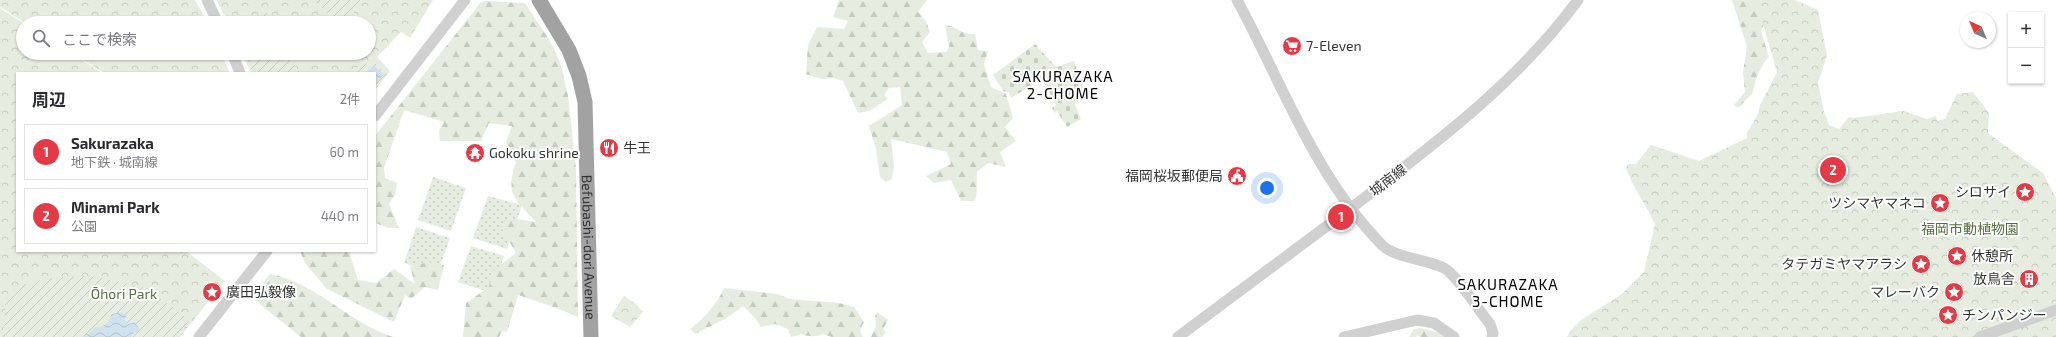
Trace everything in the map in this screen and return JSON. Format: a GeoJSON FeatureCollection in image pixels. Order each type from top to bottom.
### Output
{"type":"FeatureCollection","features":[{"type":"Feature","properties":{"kind":"highway","name":"Befubashi-dori Avenue"},"geometry":{"type":"LineString","coordinates":[[539,0],[569,50],[579,76],[585,102],[591,337]]}},
{"type":"Feature","properties":{"kind":"street"},"geometry":{"type":"LineString","coordinates":[[207,0],[215,16]]}},
{"type":"Feature","properties":{"kind":"street"},"geometry":{"type":"LineString","coordinates":[[376,115],[465,0]]}},
{"type":"Feature","properties":{"kind":"street"},"geometry":{"type":"LineString","coordinates":[[1237,0],[1336,190],[1384,247],[1445,269],[1458,280],[1490,324],[1493,332],[1492,337]]}},
{"type":"Feature","properties":{"kind":"street","name":"城南線"},"geometry":{"type":"LineString","coordinates":[[1178,337],[1350,208],[1479,108],[1537,50],[1578,0]]}},
{"type":"Feature","properties":{"kind":"street"},"geometry":{"type":"LineString","coordinates":[[235,60],[240,72]]}},
{"type":"Feature","properties":{"kind":"street"},"geometry":{"type":"LineString","coordinates":[[199,337],[266,252]]}},
{"type":"Feature","properties":{"kind":"street"},"geometry":{"type":"LineString","coordinates":[[1980,337],[2056,310]]}},
{"type":"Feature","properties":{"kind":"street"},"geometry":{"type":"LineString","coordinates":[[1344,337],[1417,320],[1434,323],[1454,337]]}},
{"type":"Feature","properties":{"kind":"green space"},"geometry":{"type":"Polygon","coordinates":[[[0,0],[195,0],[204,16],[16,16],[16,17],[0,7],[0,0]]]}},
{"type":"Feature","properties":{"kind":"green space"},"geometry":{"type":"Polygon","coordinates":[[[216,0],[433,0],[410,38],[401,32],[377,57],[390,71],[376,89],[376,72],[251,72],[245,60],[376,60],[376,16],[225,16],[216,0]]]}},
{"type":"Feature","properties":{"kind":"green space"},"geometry":{"type":"Polygon","coordinates":[[[313,0],[363,0],[351,16],[331,16],[313,0]]]}},
{"type":"Feature","properties":{"kind":"green space"},"geometry":{"type":"Polygon","coordinates":[[[839,0],[927,0],[918,12],[926,21],[930,32],[922,42],[928,53],[946,52],[949,47],[945,25],[962,32],[975,34],[978,50],[988,51],[984,64],[991,87],[1006,94],[1013,118],[1005,127],[1016,141],[1000,152],[1006,167],[988,163],[977,172],[977,190],[975,201],[961,201],[951,180],[934,183],[926,176],[951,164],[947,152],[891,139],[894,166],[892,179],[886,182],[880,177],[876,149],[869,126],[902,105],[900,87],[889,88],[884,95],[888,99],[869,111],[858,113],[843,81],[834,78],[821,79],[806,74],[808,45],[817,27],[844,29],[848,21],[833,17],[839,0]]]}},
{"type":"Feature","properties":{"kind":"green space"},"geometry":{"type":"Polygon","coordinates":[[[1732,0],[1795,0],[1794,17],[1768,16],[1761,31],[1769,57],[1764,62],[1757,76],[1752,94],[1738,108],[1734,105],[1745,92],[1743,72],[1747,47],[1732,0]]]}},
{"type":"Feature","properties":{"kind":"green space","name":"福岡市動植物園"},"geometry":{"type":"Polygon","coordinates":[[[1756,0],[1795,0],[1818,10],[1827,55],[1818,83],[1824,111],[1829,125],[1839,129],[1849,117],[1854,118],[1903,111],[1927,119],[1936,116],[1937,121],[1945,119],[1957,94],[1973,92],[1989,113],[1988,133],[2043,173],[2056,198],[2056,337],[1567,337],[1570,331],[1581,320],[1622,294],[1644,272],[1655,224],[1629,175],[1626,168],[1628,164],[1636,164],[1651,145],[1699,161],[1747,138],[1747,133],[1758,114],[1760,105],[1777,72],[1756,0]]]}},
{"type":"Feature","properties":{"kind":"green space"},"geometry":{"type":"Polygon","coordinates":[[[481,2],[525,3],[550,41],[560,62],[568,95],[576,169],[578,317],[518,295],[507,332],[502,331],[499,337],[463,337],[466,303],[489,287],[493,271],[516,253],[502,229],[510,218],[536,222],[522,208],[514,196],[512,189],[513,173],[516,162],[506,142],[512,126],[489,123],[481,141],[440,141],[439,131],[444,122],[404,110],[384,168],[385,178],[397,183],[395,195],[389,204],[399,228],[389,228],[376,223],[376,135],[481,2]]]}},
{"type":"Feature","properties":{"kind":"green space","name":"Ōhori Park"},"geometry":{"type":"Polygon","coordinates":[[[0,8],[16,18],[16,60],[81,60],[100,72],[16,72],[16,252],[187,252],[225,281],[180,337],[0,337],[0,8]]]}},
{"type":"Feature","properties":{"kind":"green space"},"geometry":{"type":"Polygon","coordinates":[[[263,10],[269,16],[257,16],[263,10]]]}},
{"type":"Feature","properties":{"kind":"green space"},"geometry":{"type":"Polygon","coordinates":[[[1035,44],[1056,67],[1074,61],[1083,88],[1078,90],[1080,95],[1074,102],[1081,119],[1067,127],[1057,111],[1055,113],[1052,108],[1056,105],[1042,79],[1011,98],[1009,92],[1003,91],[993,75],[1035,44]]]}},
{"type":"Feature","properties":{"kind":"green space"},"geometry":{"type":"Polygon","coordinates":[[[83,60],[224,60],[230,72],[102,72],[83,60]]]}},
{"type":"Feature","properties":{"kind":"green space"},"geometry":{"type":"Polygon","coordinates":[[[248,60],[291,60],[288,63],[296,71],[312,72],[253,72],[248,60]]]}},
{"type":"Feature","properties":{"kind":"green space"},"geometry":{"type":"Polygon","coordinates":[[[372,61],[387,74],[376,88],[376,72],[348,72],[372,61]]]}},
{"type":"Feature","properties":{"kind":"green space"},"geometry":{"type":"Polygon","coordinates":[[[433,177],[466,188],[451,231],[418,220],[433,177]]]}},
{"type":"Feature","properties":{"kind":"green space"},"geometry":{"type":"Polygon","coordinates":[[[488,196],[522,205],[507,249],[473,238],[488,196]]]}},
{"type":"Feature","properties":{"kind":"green space"},"geometry":{"type":"Polygon","coordinates":[[[416,227],[450,238],[437,275],[404,263],[416,227]]]}},
{"type":"Feature","properties":{"kind":"green space"},"geometry":{"type":"Polygon","coordinates":[[[471,246],[504,256],[492,293],[458,282],[471,246]]]}},
{"type":"Feature","properties":{"kind":"green space"},"geometry":{"type":"Polygon","coordinates":[[[300,252],[349,252],[358,280],[376,283],[394,269],[415,284],[410,267],[428,262],[444,265],[438,290],[425,287],[411,299],[405,295],[394,322],[327,289],[305,263],[300,252]]]}},
{"type":"Feature","properties":{"kind":"green space"},"geometry":{"type":"Polygon","coordinates":[[[270,274],[303,286],[362,323],[393,337],[301,337],[251,297],[270,274]]]}},
{"type":"Feature","properties":{"kind":"green space"},"geometry":{"type":"Polygon","coordinates":[[[91,276],[142,287],[174,308],[189,321],[177,337],[3,337],[6,296],[15,289],[35,281],[57,277],[91,276]]]}},
{"type":"Feature","properties":{"kind":"green space"},"geometry":{"type":"Polygon","coordinates":[[[724,288],[777,294],[790,299],[839,303],[854,307],[864,322],[860,330],[863,337],[832,337],[823,334],[818,336],[807,336],[802,334],[791,337],[788,329],[775,324],[761,327],[756,319],[743,306],[725,319],[695,334],[690,329],[710,311],[724,288]]]}},
{"type":"Feature","properties":{"kind":"green space"},"geometry":{"type":"Polygon","coordinates":[[[624,296],[636,304],[643,312],[630,327],[611,316],[624,296]]]}},
{"type":"Feature","properties":{"kind":"green space"},"geometry":{"type":"Polygon","coordinates":[[[877,312],[888,320],[883,329],[886,332],[882,337],[871,337],[876,326],[875,316],[877,312]]]}},
{"type":"Feature","properties":{"kind":"green space"},"geometry":{"type":"Polygon","coordinates":[[[1420,328],[1437,332],[1444,337],[1420,337],[1417,335],[1416,337],[1409,337],[1414,329],[1420,328]]]}},
{"type":"Feature","properties":{"kind":"water"},"geometry":{"type":"Polygon","coordinates":[[[374,66],[384,74],[376,83],[376,72],[365,72],[374,66]]]}},
{"type":"Feature","properties":{"kind":"water"},"geometry":{"type":"Polygon","coordinates":[[[122,312],[126,316],[125,320],[128,324],[135,322],[140,330],[134,333],[131,337],[82,337],[91,332],[95,327],[101,327],[108,322],[112,314],[122,312]]]}},
{"type":"Feature","properties":{"kind":"place","name":"7-Eleven"},"geometry":{"type":"Point","coordinates":[1292,46]}},
{"type":"Feature","properties":{"kind":"place","name":"牛王"},"geometry":{"type":"Point","coordinates":[609,148]}},
{"type":"Feature","properties":{"kind":"place","name":"Gokoku shrine"},"geometry":{"type":"Point","coordinates":[475,153]}},
{"type":"Feature","properties":{"kind":"place","name":"Minami Park"},"geometry":{"type":"Point","coordinates":[1833,170]}},
{"type":"Feature","properties":{"kind":"place","name":"福岡桜坂郵便局"},"geometry":{"type":"Point","coordinates":[1237,176]}},
{"type":"Feature","properties":{"kind":"place","name":"シロサイ"},"geometry":{"type":"Point","coordinates":[2025,192]}},
{"type":"Feature","properties":{"kind":"place","name":"ツシマヤマネコ"},"geometry":{"type":"Point","coordinates":[1940,203]}},
{"type":"Feature","properties":{"kind":"place","name":"Sakurazaka"},"geometry":{"type":"Point","coordinates":[1341,217]}},
{"type":"Feature","properties":{"kind":"place","name":"休憩所"},"geometry":{"type":"Point","coordinates":[1957,256]}},
{"type":"Feature","properties":{"kind":"place","name":"タテガミヤマアラシ"},"geometry":{"type":"Point","coordinates":[1921,264]}},
{"type":"Feature","properties":{"kind":"place","name":"放鳥舎"},"geometry":{"type":"Point","coordinates":[2029,279]}},
{"type":"Feature","properties":{"kind":"place","name":"廣田弘毅像"},"geometry":{"type":"Point","coordinates":[212,292]}},
{"type":"Feature","properties":{"kind":"place","name":"マレーバク"},"geometry":{"type":"Point","coordinates":[1954,292]}},
{"type":"Feature","properties":{"kind":"place","name":"チンパンジー"},"geometry":{"type":"Point","coordinates":[1948,315]}},
{"type":"Feature","properties":{"kind":"district","name":"SAKURAZAKA 2-CHOME"},"geometry":{"type":"Point","coordinates":[1063,86]}},
{"type":"Feature","properties":{"kind":"district","name":"SAKURAZAKA 3-CHOME"},"geometry":{"type":"Point","coordinates":[1508,294]}}]}
